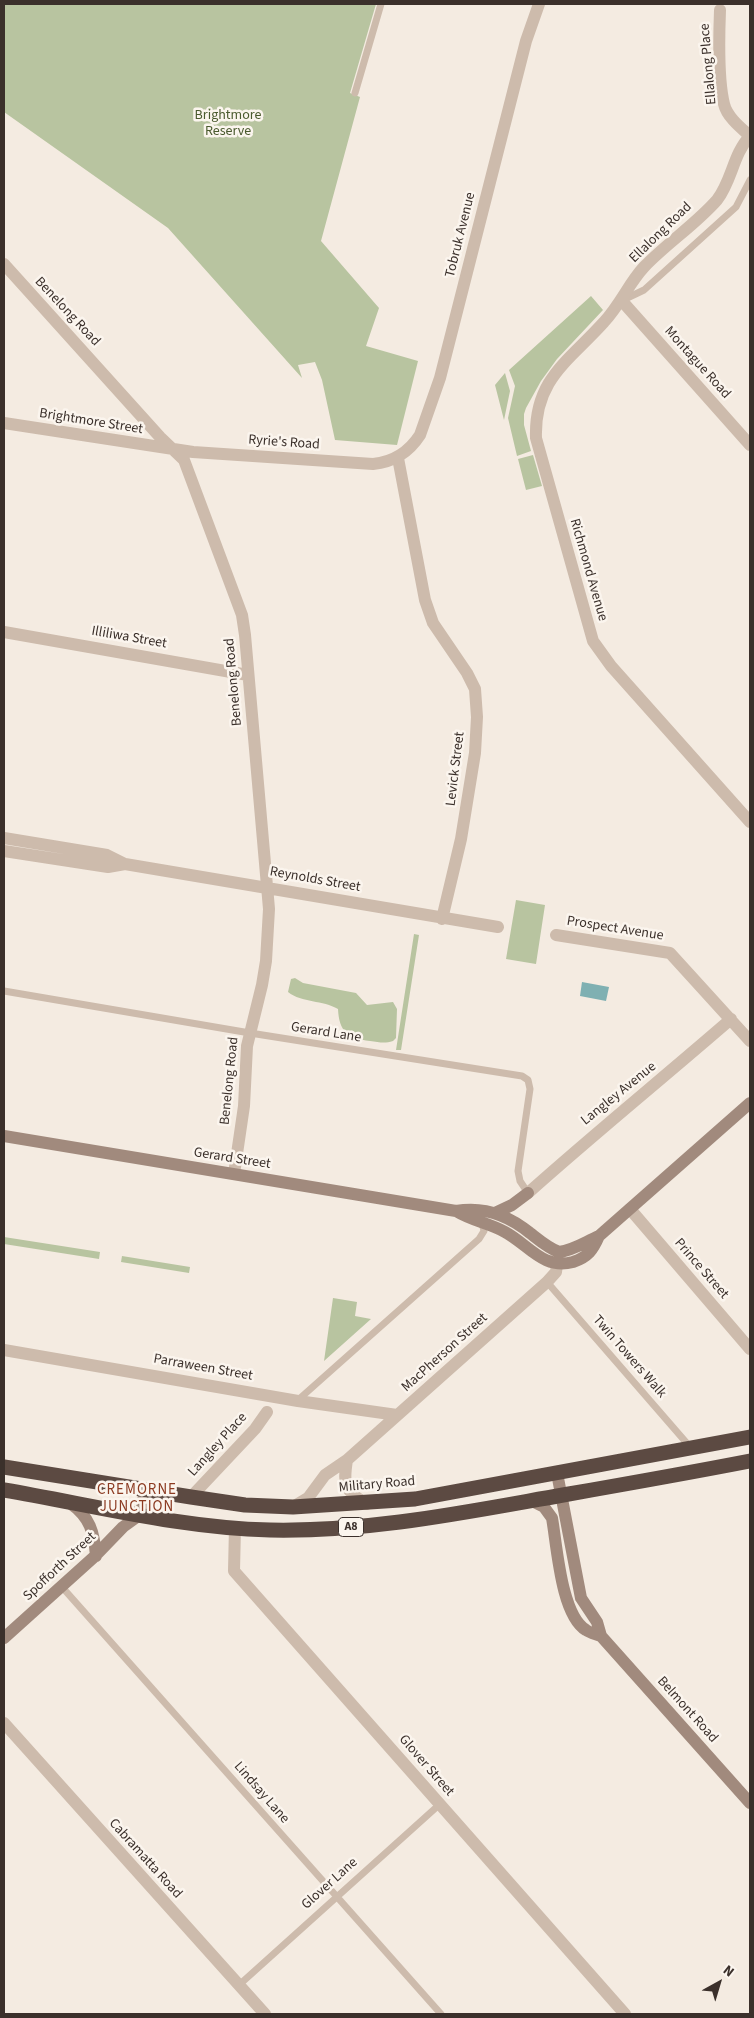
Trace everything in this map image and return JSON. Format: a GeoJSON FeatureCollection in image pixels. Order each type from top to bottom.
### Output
{"type":"FeatureCollection","features":[{"type":"Feature","properties":{"kind":"highway","name":"Military Road"},"geometry":{"type":"LineString","coordinates":[[4,1467],[190,1497],[245,1504],[293,1507],[367,1504],[434,1496],[750,1437]]}},
{"type":"Feature","properties":{"kind":"highway","name":"A8"},"geometry":{"type":"LineString","coordinates":[[4,1490],[198,1524],[269,1530],[330,1529],[402,1523],[750,1461]]}},
{"type":"Feature","properties":{"kind":"main road"},"geometry":{"type":"LineString","coordinates":[[557,1264],[582,1258],[593,1250],[599,1236],[750,1103]]}},
{"type":"Feature","properties":{"kind":"main road","name":"Gerard Street"},"geometry":{"type":"LineString","coordinates":[[4,1136],[456,1211],[474,1208],[495,1213],[517,1223],[543,1244],[559,1252],[576,1248],[599,1236]]}},
{"type":"Feature","properties":{"kind":"main road"},"geometry":{"type":"LineString","coordinates":[[495,1213],[512,1205],[528,1193]]}},
{"type":"Feature","properties":{"kind":"main road","name":"Gerard Street"},"geometry":{"type":"LineString","coordinates":[[456,1211],[469,1219],[509,1234],[541,1259],[557,1264]]}},
{"type":"Feature","properties":{"kind":"main road","name":"Belmont Road"},"geometry":{"type":"LineString","coordinates":[[557,1473],[581,1598],[597,1622],[601,1636],[750,1803]]}},
{"type":"Feature","properties":{"kind":"main road"},"geometry":{"type":"LineString","coordinates":[[141,1514],[146,1490]]}},
{"type":"Feature","properties":{"kind":"main road"},"geometry":{"type":"LineString","coordinates":[[67,1501],[81,1511],[90,1524],[96,1556]]}},
{"type":"Feature","properties":{"kind":"main road","name":"Belmont Road"},"geometry":{"type":"LineString","coordinates":[[532,1501],[544,1507],[552,1518],[568,1605],[585,1630],[601,1636]]}},
{"type":"Feature","properties":{"kind":"main road","name":"Spofforth Street"},"geometry":{"type":"LineString","coordinates":[[4,1638],[96,1556],[123,1527],[141,1514]]}},
{"type":"Feature","properties":{"kind":"street","name":"Tobruk Avenue"},"geometry":{"type":"LineString","coordinates":[[395,459],[420,435],[440,378],[526,41],[539,4]]}},
{"type":"Feature","properties":{"kind":"street","name":"Ellalong Place"},"geometry":{"type":"LineString","coordinates":[[720,10],[719,39],[724,105],[735,122],[750,136]]}},
{"type":"Feature","properties":{"kind":"street","name":"Ellalong Road"},"geometry":{"type":"LineString","coordinates":[[622,301],[644,267],[718,199],[742,145],[750,136]]}},
{"type":"Feature","properties":{"kind":"street","name":"Benelong Road"},"geometry":{"type":"LineString","coordinates":[[4,264],[184,460],[242,615],[269,909],[266,961],[246,1046],[244,1106],[234,1174]]}},
{"type":"Feature","properties":{"kind":"street","name":"Montague Road"},"geometry":{"type":"LineString","coordinates":[[622,301],[750,445]]}},
{"type":"Feature","properties":{"kind":"street","name":"Richmond Avenue"},"geometry":{"type":"LineString","coordinates":[[622,301],[557,369],[550,380],[538,408],[536,438],[594,641],[611,666],[750,822]]}},
{"type":"Feature","properties":{"kind":"street","name":"Brightmore Street"},"geometry":{"type":"LineString","coordinates":[[4,423],[173,449]]}},
{"type":"Feature","properties":{"kind":"street","name":"Ryrie's Road"},"geometry":{"type":"LineString","coordinates":[[173,449],[373,464],[395,459]]}},
{"type":"Feature","properties":{"kind":"street","name":"Levick Street"},"geometry":{"type":"LineString","coordinates":[[395,459],[425,600],[433,623],[467,673],[475,690],[475,753],[461,839],[442,919]]}},
{"type":"Feature","properties":{"kind":"street","name":"Illiliwa Street"},"geometry":{"type":"LineString","coordinates":[[4,632],[248,675]]}},
{"type":"Feature","properties":{"kind":"street","name":"Reynolds Street"},"geometry":{"type":"LineString","coordinates":[[4,838],[107,855],[126,864],[498,927]]}},
{"type":"Feature","properties":{"kind":"street","name":"Reynolds Street"},"geometry":{"type":"LineString","coordinates":[[4,851],[108,867],[126,864]]}},
{"type":"Feature","properties":{"kind":"street","name":"Prospect Avenue"},"geometry":{"type":"LineString","coordinates":[[556,935],[670,953],[750,1041]]}},
{"type":"Feature","properties":{"kind":"street","name":"Langley Avenue"},"geometry":{"type":"LineString","coordinates":[[528,1193],[610,1120],[650,1089],[731,1019]]}},
{"type":"Feature","properties":{"kind":"street","name":"Prince Street"},"geometry":{"type":"LineString","coordinates":[[630,1209],[750,1349]]}},
{"type":"Feature","properties":{"kind":"street","name":"MacPherson Street"},"geometry":{"type":"LineString","coordinates":[[293,1507],[308,1498],[325,1475],[348,1460],[547,1282],[556,1272],[557,1264]]}},
{"type":"Feature","properties":{"kind":"street","name":"Parraween Street"},"geometry":{"type":"LineString","coordinates":[[4,1350],[298,1401],[397,1415]]}},
{"type":"Feature","properties":{"kind":"street","name":"Langley Place"},"geometry":{"type":"LineString","coordinates":[[190,1497],[255,1429],[267,1412]]}},
{"type":"Feature","properties":{"kind":"street"},"geometry":{"type":"LineString","coordinates":[[348,1460],[346,1488],[354,1496],[367,1504]]}},
{"type":"Feature","properties":{"kind":"street","name":"Glover Street"},"geometry":{"type":"LineString","coordinates":[[235,1527],[234,1571],[625,2014]]}},
{"type":"Feature","properties":{"kind":"street","name":"Cabramatta Road"},"geometry":{"type":"LineString","coordinates":[[4,1723],[265,2014]]}},
{"type":"Feature","properties":{"kind":"lane"},"geometry":{"type":"LineString","coordinates":[[355,93],[381,4]]}},
{"type":"Feature","properties":{"kind":"lane"},"geometry":{"type":"LineString","coordinates":[[622,301],[644,290],[736,207],[750,180]]}},
{"type":"Feature","properties":{"kind":"lane","name":"Gerard Lane"},"geometry":{"type":"LineString","coordinates":[[4,991],[526,1078],[530,1089],[518,1171],[520,1181],[528,1193]]}},
{"type":"Feature","properties":{"kind":"lane"},"geometry":{"type":"LineString","coordinates":[[298,1401],[479,1239],[484,1231],[482,1223]]}},
{"type":"Feature","properties":{"kind":"lane","name":"Twin Towers Walk"},"geometry":{"type":"LineString","coordinates":[[547,1282],[691,1448]]}},
{"type":"Feature","properties":{"kind":"lane","name":"Lindsay Lane"},"geometry":{"type":"LineString","coordinates":[[62,1587],[441,2014]]}},
{"type":"Feature","properties":{"kind":"lane","name":"Glover Lane"},"geometry":{"type":"LineString","coordinates":[[239,1985],[335,1896],[440,1804]]}},
{"type":"Feature","properties":{"kind":"green space","name":"Brightmore Reserve"},"geometry":{"type":"Polygon","coordinates":[[[4,4],[376,4],[350,93],[360,97],[321,241],[379,308],[366,346],[418,361],[397,445],[335,440],[322,380],[315,362],[298,365],[302,378],[168,228],[4,112],[4,4]]]}},
{"type":"Feature","properties":{"kind":"green space"},"geometry":{"type":"Polygon","coordinates":[[[591,296],[603,310],[557,359],[541,381],[524,414],[524,425],[531,451],[517,456],[508,418],[515,386],[509,370],[591,296]]]}},
{"type":"Feature","properties":{"kind":"green space"},"geometry":{"type":"Polygon","coordinates":[[[505,373],[510,391],[504,420],[495,385],[505,373]]]}},
{"type":"Feature","properties":{"kind":"green space"},"geometry":{"type":"Polygon","coordinates":[[[533,455],[542,486],[526,490],[518,459],[533,455]]]}},
{"type":"Feature","properties":{"kind":"green space"},"geometry":{"type":"Polygon","coordinates":[[[516,900],[545,905],[536,964],[506,959],[516,900]]]}},
{"type":"Feature","properties":{"kind":"green space"},"geometry":{"type":"Polygon","coordinates":[[[414,934],[419,935],[401,1050],[396,1050],[414,934]]]}},
{"type":"Feature","properties":{"kind":"green space"},"geometry":{"type":"Polygon","coordinates":[[[295,978],[303,983],[356,993],[367,1005],[393,1002],[397,1009],[396,1038],[393,1041],[382,1043],[350,1036],[340,1023],[338,1009],[294,996],[288,992],[291,979],[295,978]]]}},
{"type":"Feature","properties":{"kind":"green space"},"geometry":{"type":"Polygon","coordinates":[[[4,1237],[100,1252],[99,1259],[4,1244],[4,1237]]]}},
{"type":"Feature","properties":{"kind":"green space"},"geometry":{"type":"Polygon","coordinates":[[[122,1256],[190,1267],[189,1273],[121,1262],[122,1256]]]}},
{"type":"Feature","properties":{"kind":"green space"},"geometry":{"type":"Polygon","coordinates":[[[333,1298],[357,1302],[355,1316],[371,1319],[324,1361],[333,1298]]]}},
{"type":"Feature","properties":{"kind":"water"},"geometry":{"type":"Polygon","coordinates":[[[582,982],[609,987],[606,1001],[580,996],[582,982]]]}},
{"type":"Feature","properties":{"kind":"district","name":"CREMORNE JUNCTION"},"geometry":{"type":"Point","coordinates":[137,1500]}}]}
